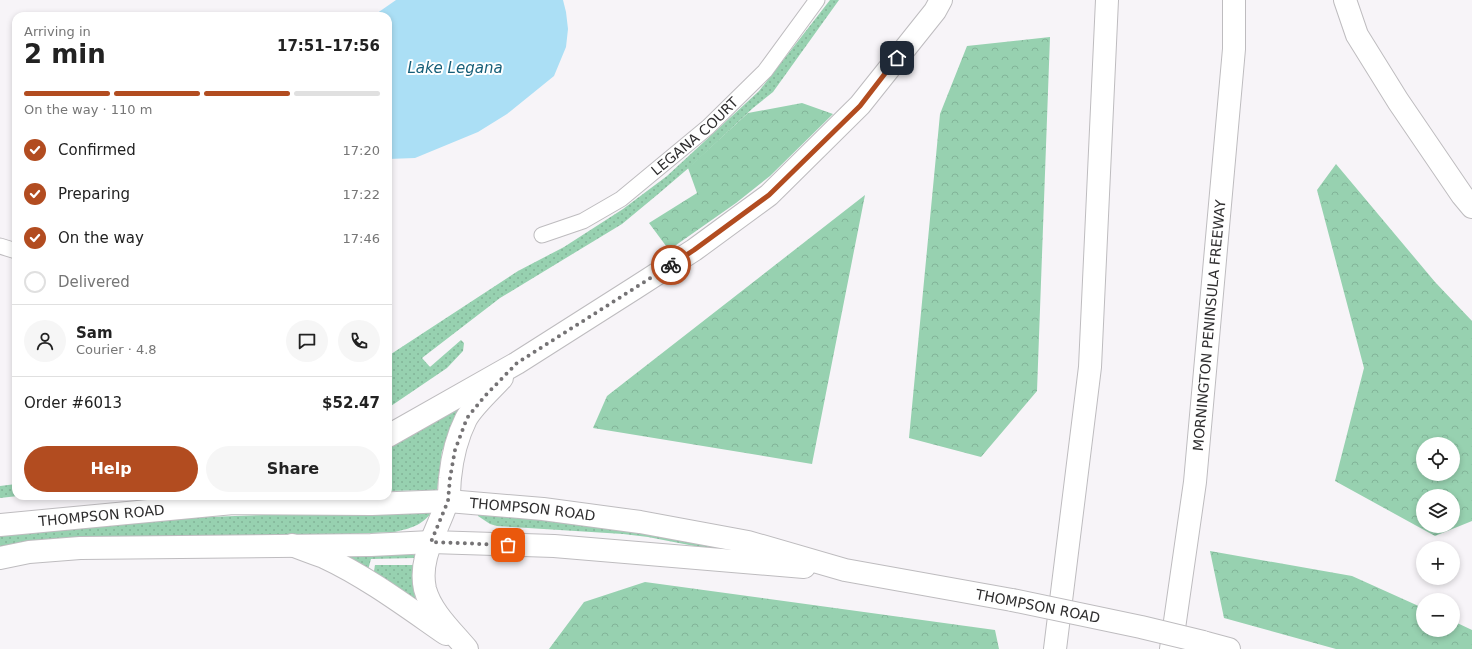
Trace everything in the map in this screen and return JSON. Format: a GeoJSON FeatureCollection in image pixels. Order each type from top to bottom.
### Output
{"type":"FeatureCollection","features":[{"type":"Feature","properties":{"kind":"main road"},"geometry":{"type":"LineString","coordinates":[[392,434],[517,363],[694,250],[769,195],[860,106],[935,11],[941,0]]}},
{"type":"Feature","properties":{"kind":"main road"},"geometry":{"type":"LineString","coordinates":[[1055,649],[1090,367],[1107,0]]}},
{"type":"Feature","properties":{"kind":"main road","name":"MORNINGTON PENINSULA FREEWAY"},"geometry":{"type":"LineString","coordinates":[[1171,649],[1195,482],[1234,49],[1234,0]]}},
{"type":"Feature","properties":{"kind":"main road"},"geometry":{"type":"LineString","coordinates":[[1344,0],[1357,35],[1373,61],[1402,107],[1462,195],[1472,207]]}},
{"type":"Feature","properties":{"kind":"main road"},"geometry":{"type":"LineString","coordinates":[[467,649],[432,605],[426,590],[424,562],[448,501],[455,450],[467,418],[484,397],[517,363]]}},
{"type":"Feature","properties":{"kind":"main road","name":"THOMPSON ROAD"},"geometry":{"type":"LineString","coordinates":[[0,525],[242,500],[372,504],[448,501],[544,509],[640,522],[748,542],[845,570]]}},
{"type":"Feature","properties":{"kind":"main road","name":"THOMPSON ROAD"},"geometry":{"type":"LineString","coordinates":[[0,558],[29,552],[80,548],[431,542],[554,546],[845,570],[1012,600],[1134,625],[1229,649]]}},
{"type":"Feature","properties":{"kind":"main road"},"geometry":{"type":"LineString","coordinates":[[292,545],[324,557],[366,580],[408,607],[467,649]]}},
{"type":"Feature","properties":{"kind":"street","name":"LEGANA COURT"},"geometry":{"type":"LineString","coordinates":[[542,235],[583,221],[621,199],[708,127],[765,71],[817,0]]}},
{"type":"Feature","properties":{"kind":"street"},"geometry":{"type":"LineString","coordinates":[[0,246],[12,250]]}},
{"type":"Feature","properties":{"kind":"green space"},"geometry":{"type":"Polygon","coordinates":[[[830,0],[839,0],[773,92],[753,108],[691,166],[622,224],[500,298],[422,358],[430,367],[461,340],[464,343],[463,351],[447,368],[392,405],[392,353],[518,271],[564,247],[623,209],[667,176],[759,91],[830,0]]]}},
{"type":"Feature","properties":{"kind":"green space"},"geometry":{"type":"Polygon","coordinates":[[[1050,37],[1037,391],[981,457],[909,438],[940,114],[967,46],[1050,37]]]}},
{"type":"Feature","properties":{"kind":"green space"},"geometry":{"type":"Polygon","coordinates":[[[802,103],[833,114],[770,176],[736,203],[669,250],[649,223],[697,193],[688,168],[748,113],[802,103]]]}},
{"type":"Feature","properties":{"kind":"green space"},"geometry":{"type":"Polygon","coordinates":[[[1336,164],[1435,282],[1472,321],[1472,521],[1460,526],[1460,489],[1416,489],[1416,526],[1335,481],[1364,368],[1317,190],[1336,164]]]}},
{"type":"Feature","properties":{"kind":"green space"},"geometry":{"type":"Polygon","coordinates":[[[865,195],[812,464],[593,428],[607,396],[865,195]]]}},
{"type":"Feature","properties":{"kind":"green space"},"geometry":{"type":"Polygon","coordinates":[[[475,391],[454,424],[442,451],[437,490],[392,491],[392,442],[475,391]]]}},
{"type":"Feature","properties":{"kind":"green space"},"geometry":{"type":"Polygon","coordinates":[[[12,484],[12,497],[0,498],[0,486],[12,484]]]}},
{"type":"Feature","properties":{"kind":"green space"},"geometry":{"type":"Polygon","coordinates":[[[432,512],[428,517],[411,528],[395,532],[205,540],[56,539],[0,547],[0,536],[133,521],[261,515],[432,512]]]}},
{"type":"Feature","properties":{"kind":"green space"},"geometry":{"type":"Polygon","coordinates":[[[478,513],[497,513],[765,549],[720,551],[648,537],[623,534],[497,526],[490,524],[478,516],[478,513]]]}},
{"type":"Feature","properties":{"kind":"green space"},"geometry":{"type":"Polygon","coordinates":[[[1430,533],[1442,533],[1435,536],[1430,533]]]}},
{"type":"Feature","properties":{"kind":"green space"},"geometry":{"type":"Polygon","coordinates":[[[1210,551],[1352,576],[1416,605],[1416,637],[1460,637],[1460,624],[1472,630],[1472,649],[1336,649],[1224,618],[1210,551]]]}},
{"type":"Feature","properties":{"kind":"green space"},"geometry":{"type":"Polygon","coordinates":[[[348,555],[416,555],[415,558],[371,559],[368,570],[345,558],[348,555]]]}},
{"type":"Feature","properties":{"kind":"green space"},"geometry":{"type":"Polygon","coordinates":[[[375,565],[414,565],[415,600],[379,578],[374,571],[375,565]]]}},
{"type":"Feature","properties":{"kind":"green space"},"geometry":{"type":"Polygon","coordinates":[[[645,582],[995,630],[999,649],[549,649],[584,602],[645,582]]]}},
{"type":"Feature","properties":{"kind":"water","name":"Lake Legana"},"geometry":{"type":"Polygon","coordinates":[[[396,0],[563,0],[568,29],[566,47],[554,76],[507,114],[478,132],[415,158],[392,159],[392,12],[379,12],[396,0]]]}},
{"type":"Feature","properties":{"kind":"way so far"},"geometry":{"type":"LineString","coordinates":[[508,545],[431,542],[448,501],[455,450],[467,418],[484,397],[517,363],[671,265]]}},
{"type":"Feature","properties":{"kind":"route"},"geometry":{"type":"LineString","coordinates":[[671,265],[769,195],[860,106],[897,58]]}}]}
